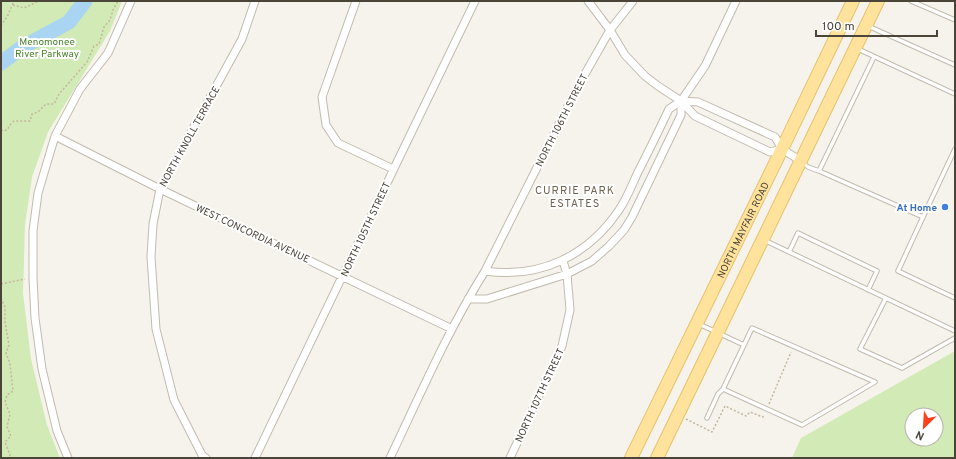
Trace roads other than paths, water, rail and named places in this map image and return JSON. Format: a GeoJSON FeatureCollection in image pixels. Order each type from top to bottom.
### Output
{"type":"FeatureCollection","features":[{"type":"Feature","properties":{"kind":"main road","name":"NORTH MAYFAIR ROAD"},"geometry":{"type":"LineString","coordinates":[[631,458],[853,1]]}},
{"type":"Feature","properties":{"kind":"main road"},"geometry":{"type":"LineString","coordinates":[[657,458],[878,1]]}},
{"type":"Feature","properties":{"kind":"street"},"geometry":{"type":"LineString","coordinates":[[68,458],[57,431],[42,369],[35,318],[33,231],[38,193],[55,136],[80,89],[108,53],[131,1]]}},
{"type":"Feature","properties":{"kind":"street","name":"NORTH KNOLL TERRACE"},"geometry":{"type":"LineString","coordinates":[[206,458],[202,455],[174,400],[156,329],[151,257],[153,224],[160,189],[242,39],[255,1]]}},
{"type":"Feature","properties":{"kind":"street"},"geometry":{"type":"LineString","coordinates":[[356,1],[322,97],[326,126],[338,143],[393,169]]}},
{"type":"Feature","properties":{"kind":"street","name":"NORTH 105TH STREET"},"geometry":{"type":"LineString","coordinates":[[255,458],[475,1]]}},
{"type":"Feature","properties":{"kind":"street"},"geometry":{"type":"LineString","coordinates":[[588,1],[610,30],[625,55],[640,71],[658,86],[681,101],[695,116],[770,152],[782,149]]}},
{"type":"Feature","properties":{"kind":"street","name":"NORTH 106TH STREET"},"geometry":{"type":"LineString","coordinates":[[390,458],[452,329],[485,271],[576,88],[610,30],[633,1]]}},
{"type":"Feature","properties":{"kind":"street"},"geometry":{"type":"LineString","coordinates":[[485,271],[511,273],[547,267],[563,261],[584,248],[610,222],[620,209],[628,194],[669,108],[681,101],[705,66],[736,1]]}},
{"type":"Feature","properties":{"kind":"street"},"geometry":{"type":"LineString","coordinates":[[681,101],[698,102],[775,137],[782,149],[801,161]]}},
{"type":"Feature","properties":{"kind":"street"},"geometry":{"type":"LineString","coordinates":[[468,299],[487,299],[566,274],[592,260],[609,246],[624,230],[640,202],[682,115],[681,101]]}},
{"type":"Feature","properties":{"kind":"street","name":"WEST CONCORDIA AVENUE"},"geometry":{"type":"LineString","coordinates":[[55,136],[160,189],[343,275],[452,329]]}},
{"type":"Feature","properties":{"kind":"street","name":"NORTH 107TH STREET"},"geometry":{"type":"LineString","coordinates":[[510,458],[562,346],[570,310],[563,261]]}},
{"type":"Feature","properties":{"kind":"lane"},"geometry":{"type":"LineString","coordinates":[[911,1],[955,20]]}},
{"type":"Feature","properties":{"kind":"lane"},"geometry":{"type":"LineString","coordinates":[[866,25],[955,65]]}},
{"type":"Feature","properties":{"kind":"lane"},"geometry":{"type":"LineString","coordinates":[[855,48],[955,94]]}},
{"type":"Feature","properties":{"kind":"lane"},"geometry":{"type":"LineString","coordinates":[[819,171],[874,57]]}},
{"type":"Feature","properties":{"kind":"lane"},"geometry":{"type":"LineString","coordinates":[[955,149],[898,271],[955,298]]}},
{"type":"Feature","properties":{"kind":"lane"},"geometry":{"type":"LineString","coordinates":[[801,161],[808,167],[924,217]]}},
{"type":"Feature","properties":{"kind":"lane"},"geometry":{"type":"LineString","coordinates":[[789,252],[798,233],[827,246],[877,271],[868,290]]}},
{"type":"Feature","properties":{"kind":"lane"},"geometry":{"type":"LineString","coordinates":[[763,239],[955,331]]}},
{"type":"Feature","properties":{"kind":"lane"},"geometry":{"type":"LineString","coordinates":[[886,298],[860,349],[902,368],[955,338]]}},
{"type":"Feature","properties":{"kind":"lane"},"geometry":{"type":"LineString","coordinates":[[696,323],[744,345]]}},
{"type":"Feature","properties":{"kind":"lane"},"geometry":{"type":"LineString","coordinates":[[706,418],[718,394],[724,389],[752,328],[875,382],[802,425],[724,389]]}},
{"type":"Feature","properties":{"kind":"waterway"},"geometry":{"type":"LineString","coordinates":[[1,63],[21,48],[69,22],[85,1]]}},
{"type":"Feature","properties":{"kind":"place","name":"At Home"},"geometry":{"type":"Point","coordinates":[945,207]}},
{"type":"Feature","properties":{"kind":"district","name":"CURRIE PARK ESTATES"},"geometry":{"type":"Point","coordinates":[575,196]}},
{"type":"Feature","properties":{"kind":"park label","name":"Menomonee River Parkway"},"geometry":{"type":"Point","coordinates":[47,46]}}]}
